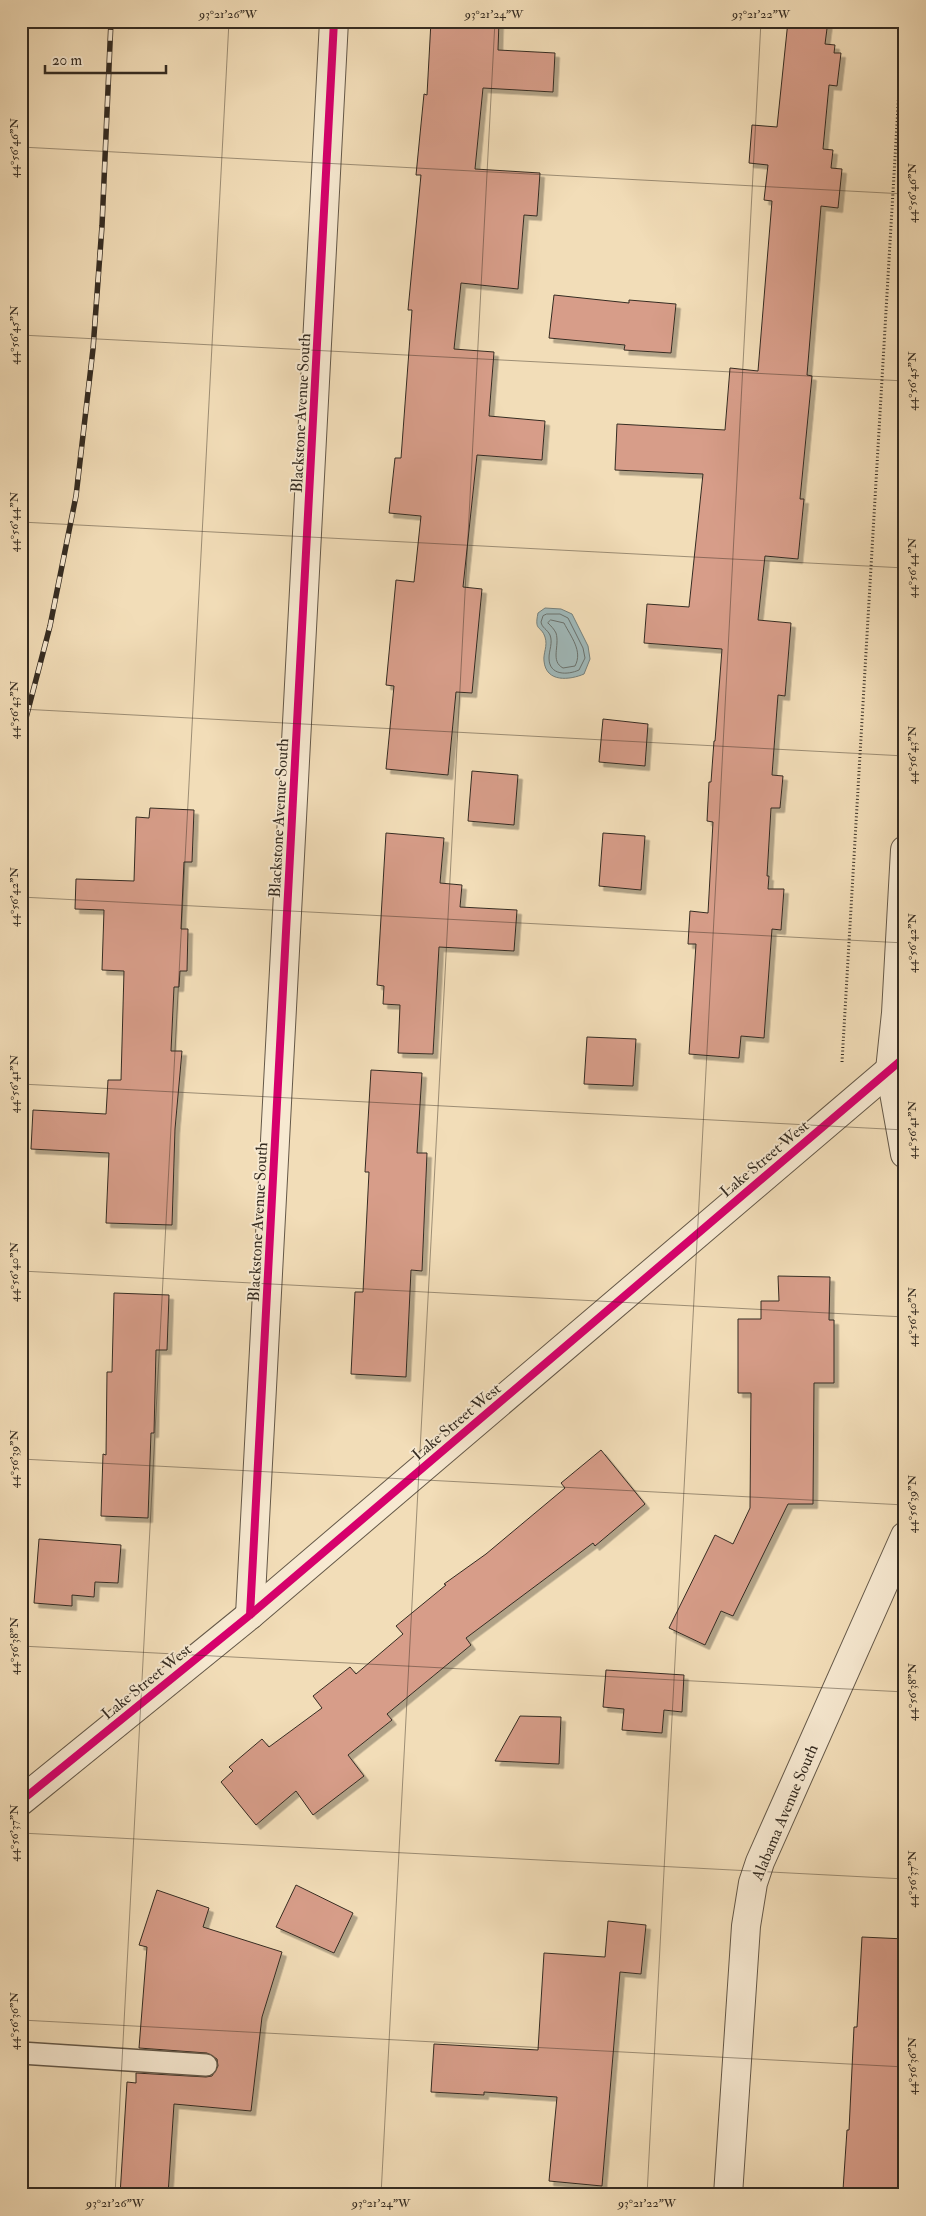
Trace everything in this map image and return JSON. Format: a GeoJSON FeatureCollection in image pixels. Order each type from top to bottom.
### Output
{"type":"FeatureCollection","features":[{"type":"Feature","properties":{"kind":"street","name":"Blackstone Avenue South"},"geometry":{"type":"LineString","coordinates":[[250,1615],[334,21]]}},
{"type":"Feature","properties":{"kind":"street"},"geometry":{"type":"LineString","coordinates":[[905,850],[896,1012],[897,1063],[905,1154]]}},
{"type":"Feature","properties":{"kind":"street","name":"Lake Street West"},"geometry":{"type":"LineString","coordinates":[[21,1801],[250,1615],[897,1063]]}},
{"type":"Feature","properties":{"kind":"street","name":"Alabama Avenue South"},"geometry":{"type":"LineString","coordinates":[[728,2195],[746,1926],[753,1883],[760,1862],[905,1536]]}},
{"type":"Feature","properties":{"kind":"lane"},"geometry":{"type":"LineString","coordinates":[[21,2053],[206,2065]]}},
{"type":"Feature","properties":{"kind":"path"},"geometry":{"type":"LineString","coordinates":[[842,1062],[904,21]]}},
{"type":"Feature","properties":{"kind":"water"},"geometry":{"type":"Polygon","coordinates":[[[545,608],[561,609],[572,614],[588,646],[590,659],[584,674],[572,678],[560,678],[549,673],[546,668],[544,658],[546,640],[537,626],[538,613],[545,608]]]}},
{"type":"Feature","properties":{"kind":"building"},"geometry":{"type":"Polygon","coordinates":[[[431,21],[499,21],[498,50],[555,53],[553,92],[483,88],[475,169],[540,173],[537,216],[524,215],[518,289],[461,283],[454,349],[494,352],[489,416],[545,421],[542,460],[477,455],[463,587],[482,589],[472,693],[456,692],[448,775],[386,769],[394,686],[386,685],[396,580],[414,582],[421,516],[389,513],[395,458],[401,458],[412,310],[408,310],[421,175],[416,175],[424,94],[427,95],[431,21]]]}},
{"type":"Feature","properties":{"kind":"building"},"geometry":{"type":"Polygon","coordinates":[[[788,21],[828,21],[825,44],[835,45],[834,53],[841,53],[837,86],[829,85],[823,149],[833,150],[831,168],[842,169],[838,208],[821,206],[807,375],[812,376],[800,499],[804,499],[798,559],[765,556],[758,620],[791,623],[785,696],[778,695],[772,775],[783,776],[780,808],[771,808],[767,876],[769,876],[768,889],[784,889],[781,930],[772,929],[764,1038],[741,1036],[739,1058],[689,1054],[696,944],[688,944],[690,911],[708,913],[713,822],[707,821],[709,782],[711,782],[722,649],[644,643],[647,604],[689,607],[703,474],[615,470],[617,424],[725,430],[730,368],[758,371],[772,201],[764,200],[768,165],[749,163],[752,125],[777,127],[788,21]]]}},
{"type":"Feature","properties":{"kind":"building"},"geometry":{"type":"Polygon","coordinates":[[[554,295],[629,303],[629,300],[676,304],[671,353],[624,350],[625,345],[549,338],[554,295]]]}},
{"type":"Feature","properties":{"kind":"building"},"geometry":{"type":"Polygon","coordinates":[[[603,719],[648,724],[645,766],[599,762],[603,719]]]}},
{"type":"Feature","properties":{"kind":"building"},"geometry":{"type":"Polygon","coordinates":[[[472,771],[518,775],[514,825],[468,821],[472,771]]]}},
{"type":"Feature","properties":{"kind":"building"},"geometry":{"type":"Polygon","coordinates":[[[150,808],[194,810],[192,862],[184,862],[181,929],[188,929],[187,971],[180,971],[179,987],[174,987],[171,1051],[182,1051],[175,1129],[172,1225],[106,1223],[109,1153],[31,1149],[33,1110],[106,1114],[108,1080],[121,1080],[124,971],[102,970],[104,910],[75,909],[76,879],[134,881],[136,817],[149,818],[150,808]]]}},
{"type":"Feature","properties":{"kind":"building"},"geometry":{"type":"Polygon","coordinates":[[[386,833],[444,838],[440,883],[462,885],[460,907],[517,910],[514,951],[439,947],[433,1054],[398,1053],[400,1005],[383,1004],[384,986],[377,985],[386,833]]]}},
{"type":"Feature","properties":{"kind":"building"},"geometry":{"type":"Polygon","coordinates":[[[603,833],[645,836],[641,890],[599,886],[603,833]]]}},
{"type":"Feature","properties":{"kind":"building"},"geometry":{"type":"Polygon","coordinates":[[[587,1037],[636,1039],[633,1086],[584,1084],[587,1037]]]}},
{"type":"Feature","properties":{"kind":"building"},"geometry":{"type":"Polygon","coordinates":[[[371,1070],[422,1073],[417,1153],[427,1153],[422,1271],[411,1270],[406,1377],[351,1374],[355,1292],[363,1292],[369,1172],[365,1172],[371,1070]]]}},
{"type":"Feature","properties":{"kind":"building"},"geometry":{"type":"Polygon","coordinates":[[[778,1276],[830,1277],[829,1320],[834,1320],[834,1383],[814,1383],[813,1504],[788,1504],[733,1616],[721,1611],[705,1645],[669,1628],[715,1535],[733,1544],[750,1508],[751,1393],[738,1393],[738,1319],[761,1319],[761,1301],[779,1301],[778,1276]]]}},
{"type":"Feature","properties":{"kind":"building"},"geometry":{"type":"Polygon","coordinates":[[[114,1293],[169,1295],[167,1350],[156,1350],[154,1433],[151,1433],[148,1518],[101,1516],[103,1454],[106,1455],[107,1372],[112,1372],[114,1293]]]}},
{"type":"Feature","properties":{"kind":"building"},"geometry":{"type":"Polygon","coordinates":[[[601,1450],[645,1504],[595,1546],[593,1543],[466,1638],[471,1645],[387,1714],[392,1720],[348,1755],[364,1776],[313,1815],[296,1791],[256,1825],[221,1782],[233,1771],[229,1767],[262,1739],[269,1747],[322,1708],[313,1696],[350,1667],[356,1674],[403,1634],[396,1626],[446,1585],[444,1584],[486,1554],[565,1488],[561,1483],[601,1450]]]}},
{"type":"Feature","properties":{"kind":"building"},"geometry":{"type":"Polygon","coordinates":[[[39,1539],[121,1545],[118,1583],[95,1582],[94,1597],[72,1595],[72,1606],[34,1603],[39,1539]]]}},
{"type":"Feature","properties":{"kind":"building"},"geometry":{"type":"Polygon","coordinates":[[[606,1670],[684,1675],[682,1712],[664,1710],[662,1733],[622,1730],[624,1709],[603,1707],[606,1670]]]}},
{"type":"Feature","properties":{"kind":"building"},"geometry":{"type":"Polygon","coordinates":[[[520,1716],[561,1717],[559,1764],[495,1761],[520,1716]]]}},
{"type":"Feature","properties":{"kind":"building"},"geometry":{"type":"Polygon","coordinates":[[[296,1885],[353,1913],[334,1953],[276,1927],[296,1885]]]}},
{"type":"Feature","properties":{"kind":"building"},"geometry":{"type":"Polygon","coordinates":[[[157,1890],[209,1908],[203,1927],[282,1952],[262,2017],[251,2111],[174,2104],[168,2195],[120,2195],[127,2082],[136,2083],[136,2073],[212,2076],[218,2066],[217,2059],[207,2053],[139,2048],[147,1947],[139,1945],[157,1890]]]}},
{"type":"Feature","properties":{"kind":"building"},"geometry":{"type":"Polygon","coordinates":[[[608,1921],[646,1925],[641,1974],[620,1972],[602,2186],[549,2181],[557,2097],[484,2092],[484,2095],[431,2092],[434,2044],[538,2050],[544,1953],[605,1957],[608,1921]]]}},
{"type":"Feature","properties":{"kind":"building"},"geometry":{"type":"Polygon","coordinates":[[[862,1937],[905,1939],[905,2195],[852,2195],[853,2190],[843,2190],[847,2130],[849,2130],[854,2027],[857,2027],[862,1937]]]}},
{"type":"Feature","properties":{"kind":"railway"},"geometry":{"type":"LineString","coordinates":[[21,737],[50,626],[76,496],[93,349],[102,226],[111,21]]}},
{"type":"Feature","properties":{"kind":"cycle path"},"geometry":{"type":"LineString","coordinates":[[250,1615],[334,21]]}},
{"type":"Feature","properties":{"kind":"cycle path"},"geometry":{"type":"LineString","coordinates":[[21,1801],[250,1615],[905,1057]]}}]}
